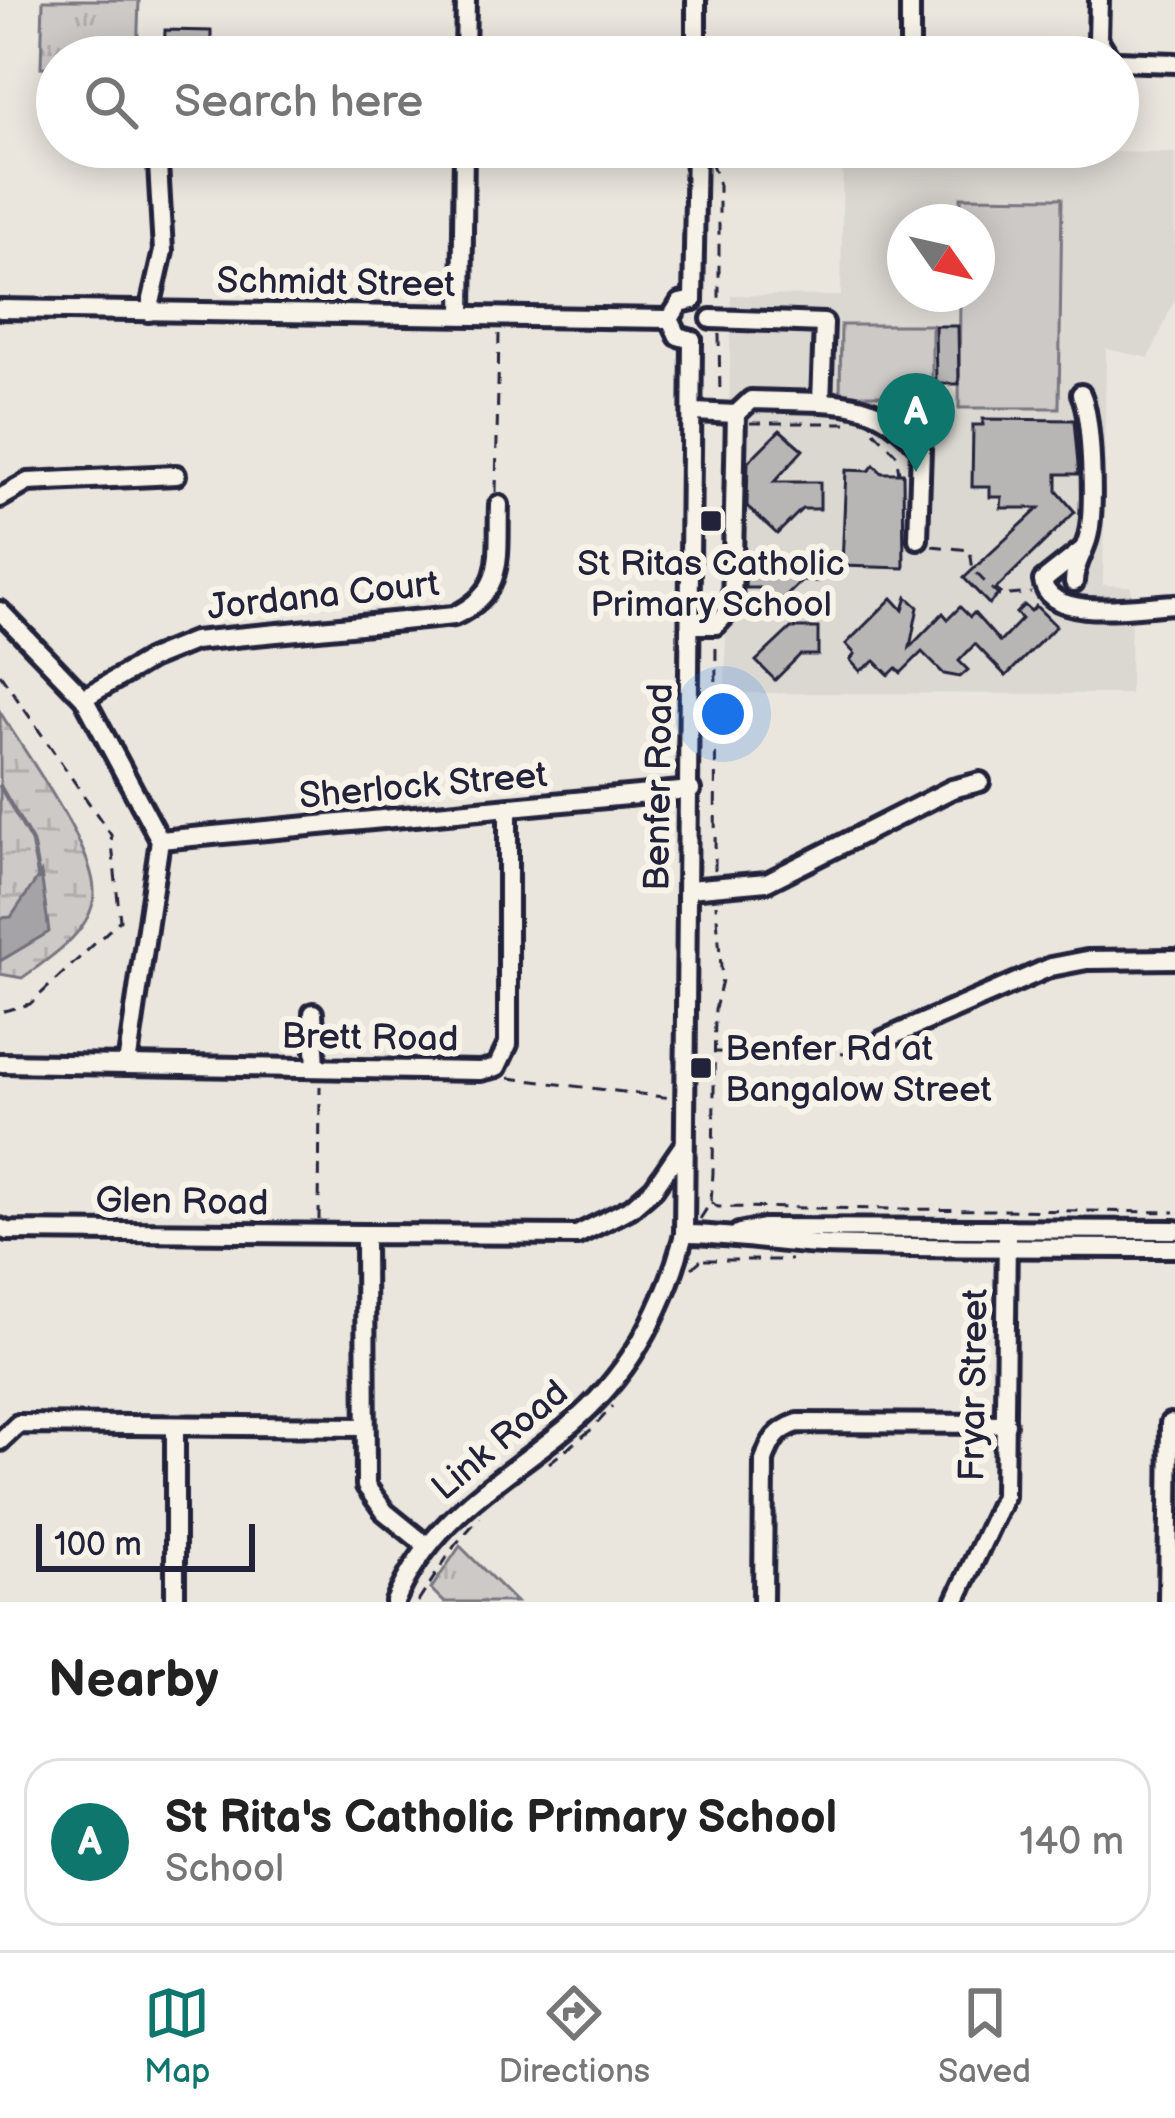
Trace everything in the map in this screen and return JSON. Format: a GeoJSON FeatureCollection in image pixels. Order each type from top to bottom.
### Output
{"type":"FeatureCollection","features":[{"type":"Feature","properties":{"kind":"street"},"geometry":{"type":"LineString","coordinates":[[465,36],[466,0]]}},
{"type":"Feature","properties":{"kind":"street"},"geometry":{"type":"LineString","coordinates":[[696,36],[697,0]]}},
{"type":"Feature","properties":{"kind":"street"},"geometry":{"type":"LineString","coordinates":[[910,0],[910,36]]}},
{"type":"Feature","properties":{"kind":"street"},"geometry":{"type":"LineString","coordinates":[[1098,36],[1099,0]]}},
{"type":"Feature","properties":{"kind":"street"},"geometry":{"type":"LineString","coordinates":[[1139,62],[1175,63]]}},
{"type":"Feature","properties":{"kind":"street"},"geometry":{"type":"LineString","coordinates":[[149,312],[163,251],[158,168]]}},
{"type":"Feature","properties":{"kind":"street"},"geometry":{"type":"LineString","coordinates":[[462,315],[464,168]]}},
{"type":"Feature","properties":{"kind":"street"},"geometry":{"type":"LineString","coordinates":[[694,300],[695,168]]}},
{"type":"Feature","properties":{"kind":"street"},"geometry":{"type":"LineString","coordinates":[[694,300],[707,308],[711,319],[708,331],[692,340],[678,336],[670,319],[680,303],[694,300]]}},
{"type":"Feature","properties":{"kind":"street","name":"Schmidt Street"},"geometry":{"type":"LineString","coordinates":[[0,309],[670,319]]}},
{"type":"Feature","properties":{"kind":"street"},"geometry":{"type":"LineString","coordinates":[[711,319],[824,323],[821,402]]}},
{"type":"Feature","properties":{"kind":"street","name":"Benfer Road"},"geometry":{"type":"LineString","coordinates":[[684,1234],[692,340]]}},
{"type":"Feature","properties":{"kind":"street"},"geometry":{"type":"LineString","coordinates":[[1074,582],[1089,536],[1090,419],[1081,394]]}},
{"type":"Feature","properties":{"kind":"street"},"geometry":{"type":"LineString","coordinates":[[692,625],[716,625],[732,608],[740,422],[751,400],[859,404],[877,411],[920,448],[918,539]]}},
{"type":"Feature","properties":{"kind":"street"},"geometry":{"type":"LineString","coordinates":[[694,412],[740,422]]}},
{"type":"Feature","properties":{"kind":"street"},"geometry":{"type":"LineString","coordinates":[[0,498],[28,482],[176,475]]}},
{"type":"Feature","properties":{"kind":"street","name":"Jordana Court"},"geometry":{"type":"LineString","coordinates":[[84,698],[150,659],[194,641],[454,616],[475,606],[492,588],[499,505]]}},
{"type":"Feature","properties":{"kind":"street"},"geometry":{"type":"LineString","coordinates":[[1082,550],[1043,581],[1044,590],[1071,608],[1175,604]]}},
{"type":"Feature","properties":{"kind":"street"},"geometry":{"type":"LineString","coordinates":[[1057,569],[1088,598],[1114,605]]}},
{"type":"Feature","properties":{"kind":"street"},"geometry":{"type":"LineString","coordinates":[[0,611],[84,698],[160,840],[127,1065]]}},
{"type":"Feature","properties":{"kind":"street"},"geometry":{"type":"LineString","coordinates":[[689,889],[766,881],[952,789],[980,782]]}},
{"type":"Feature","properties":{"kind":"street","name":"Sherlock Street"},"geometry":{"type":"LineString","coordinates":[[160,840],[691,790]]}},
{"type":"Feature","properties":{"kind":"street","name":"Brett Road"},"geometry":{"type":"LineString","coordinates":[[0,1063],[480,1071],[497,1067],[508,1044],[508,810]]}},
{"type":"Feature","properties":{"kind":"street"},"geometry":{"type":"LineString","coordinates":[[883,1040],[1051,967],[1087,960],[1175,958]]}},
{"type":"Feature","properties":{"kind":"street"},"geometry":{"type":"LineString","coordinates":[[313,1013],[316,1067]]}},
{"type":"Feature","properties":{"kind":"street","name":"Glen Road"},"geometry":{"type":"LineString","coordinates":[[0,1228],[578,1235],[631,1208],[654,1188],[682,1147]]}},
{"type":"Feature","properties":{"kind":"street"},"geometry":{"type":"LineString","coordinates":[[684,1234],[766,1243],[1175,1230]]}},
{"type":"Feature","properties":{"kind":"street"},"geometry":{"type":"LineString","coordinates":[[365,1234],[366,1486],[385,1512],[427,1546]]}},
{"type":"Feature","properties":{"kind":"street","name":"Link Road"},"geometry":{"type":"LineString","coordinates":[[395,1602],[427,1546],[467,1502],[561,1433],[622,1370],[672,1278],[684,1234]]}},
{"type":"Feature","properties":{"kind":"street"},"geometry":{"type":"LineString","coordinates":[[1007,1238],[1175,1248]]}},
{"type":"Feature","properties":{"kind":"street","name":"Fryar Street"},"geometry":{"type":"LineString","coordinates":[[955,1602],[1004,1496],[1007,1238]]}},
{"type":"Feature","properties":{"kind":"street"},"geometry":{"type":"LineString","coordinates":[[763,1602],[764,1461],[781,1429],[797,1423],[1006,1424]]}},
{"type":"Feature","properties":{"kind":"street"},"geometry":{"type":"LineString","coordinates":[[1168,1602],[1170,1423]]}},
{"type":"Feature","properties":{"kind":"street"},"geometry":{"type":"LineString","coordinates":[[0,1442],[18,1424],[364,1427]]}},
{"type":"Feature","properties":{"kind":"street"},"geometry":{"type":"LineString","coordinates":[[175,1602],[176,1427]]}},
{"type":"Feature","properties":{"kind":"path"},"geometry":{"type":"LineString","coordinates":[[499,505],[495,488],[500,315]]}},
{"type":"Feature","properties":{"kind":"path"},"geometry":{"type":"LineString","coordinates":[[740,422],[857,423]]}},
{"type":"Feature","properties":{"kind":"path"},"geometry":{"type":"LineString","coordinates":[[868,425],[896,454],[899,473]]}},
{"type":"Feature","properties":{"kind":"path"},"geometry":{"type":"LineString","coordinates":[[918,539],[922,546],[957,545],[970,550],[973,571],[999,596],[1044,590]]}},
{"type":"Feature","properties":{"kind":"path"},"geometry":{"type":"LineString","coordinates":[[0,674],[111,835],[120,920],[30,1004],[0,1012]]}},
{"type":"Feature","properties":{"kind":"path"},"geometry":{"type":"LineString","coordinates":[[713,1052],[853,1054],[883,1040]]}},
{"type":"Feature","properties":{"kind":"path"},"geometry":{"type":"LineString","coordinates":[[316,1067],[320,1081],[319,1234]]}},
{"type":"Feature","properties":{"kind":"path"},"geometry":{"type":"LineString","coordinates":[[497,1067],[521,1082],[686,1099]]}},
{"type":"Feature","properties":{"kind":"path"},"geometry":{"type":"LineString","coordinates":[[711,1202],[718,1207],[1175,1212]]}},
{"type":"Feature","properties":{"kind":"shaded area"},"geometry":{"type":"Polygon","coordinates":[[[1139,153],[1175,153],[1175,299],[1149,358],[1106,349],[1103,585],[1131,586],[1130,694],[725,693],[731,295],[841,296],[843,168],[1139,168],[1139,153]]]}},
{"type":"Feature","properties":{"kind":"shaded area"},"geometry":{"type":"Polygon","coordinates":[[[41,873],[49,932],[0,961],[0,918],[11,917],[41,873]]]}},
{"type":"Feature","properties":{"kind":"green space"},"geometry":{"type":"Polygon","coordinates":[[[43,0],[139,0],[138,36],[42,36],[43,0]]]}},
{"type":"Feature","properties":{"kind":"green space"},"geometry":{"type":"Polygon","coordinates":[[[961,197],[1062,198],[1059,408],[959,408],[960,312],[995,312],[995,204],[961,204],[961,197]]]}},
{"type":"Feature","properties":{"kind":"green space"},"geometry":{"type":"Polygon","coordinates":[[[841,325],[932,325],[932,395],[840,395],[841,325]]]}},
{"type":"Feature","properties":{"kind":"green space"},"geometry":{"type":"Polygon","coordinates":[[[0,712],[72,828],[92,876],[94,895],[77,933],[22,978],[0,974],[0,712]]]}},
{"type":"Feature","properties":{"kind":"green space"},"geometry":{"type":"Polygon","coordinates":[[[460,1546],[516,1602],[444,1602],[431,1589],[460,1546]]]}},
{"type":"Feature","properties":{"kind":"building"},"geometry":{"type":"Polygon","coordinates":[[[165,30],[211,31],[211,36],[165,36],[165,30]]]}},
{"type":"Feature","properties":{"kind":"building"},"geometry":{"type":"Polygon","coordinates":[[[935,326],[958,326],[959,384],[936,384],[935,326]]]}},
{"type":"Feature","properties":{"kind":"building"},"geometry":{"type":"Polygon","coordinates":[[[983,419],[1074,420],[1079,474],[1057,474],[1057,491],[1075,512],[996,589],[1000,593],[989,604],[964,578],[1039,508],[1001,508],[1002,497],[990,497],[990,487],[972,487],[973,425],[983,425],[983,419]]]}},
{"type":"Feature","properties":{"kind":"building"},"geometry":{"type":"Polygon","coordinates":[[[780,430],[803,450],[774,482],[820,482],[820,509],[802,509],[777,534],[747,506],[748,462],[780,430]]]}},
{"type":"Feature","properties":{"kind":"building"},"geometry":{"type":"Polygon","coordinates":[[[874,465],[882,473],[903,473],[904,568],[842,566],[846,470],[869,471],[874,465]]]}},
{"type":"Feature","properties":{"kind":"building"},"geometry":{"type":"Polygon","coordinates":[[[790,555],[820,556],[819,581],[802,581],[776,606],[759,588],[745,588],[746,566],[779,566],[790,555]]]}},
{"type":"Feature","properties":{"kind":"building"},"geometry":{"type":"Polygon","coordinates":[[[907,597],[918,607],[910,647],[943,613],[948,619],[960,607],[970,617],[974,613],[1000,642],[1022,619],[1016,613],[1024,605],[1031,611],[1036,606],[1056,626],[1006,676],[975,644],[959,661],[968,670],[960,677],[944,674],[922,652],[901,673],[896,668],[889,675],[875,661],[860,671],[850,660],[855,654],[846,644],[892,598],[903,610],[907,597]]]}},
{"type":"Feature","properties":{"kind":"building"},"geometry":{"type":"Polygon","coordinates":[[[791,628],[818,628],[818,655],[800,655],[775,680],[756,661],[791,628]]]}},
{"type":"Feature","properties":{"kind":"waterway"},"geometry":{"type":"LineString","coordinates":[[0,786],[32,842],[39,879]]}},
{"type":"Feature","properties":{"kind":"place","name":"St Rita's Catholic Primary School"},"geometry":{"type":"Point","coordinates":[916,472]}},
{"type":"Feature","properties":{"kind":"place","name":"St Ritas Catholic Primary School"},"geometry":{"type":"Point","coordinates":[711,521]}},
{"type":"Feature","properties":{"kind":"place","name":"Benfer Rd at Bangalow Street"},"geometry":{"type":"Point","coordinates":[701,1068]}}]}
